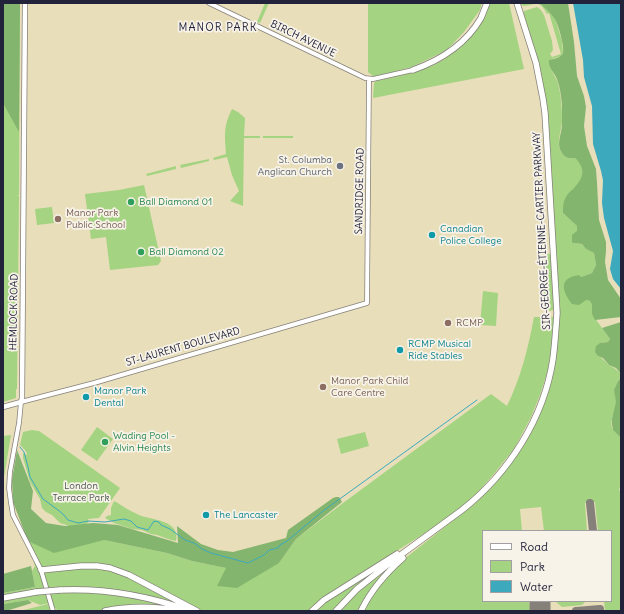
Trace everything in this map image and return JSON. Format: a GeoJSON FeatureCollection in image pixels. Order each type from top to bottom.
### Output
{"type":"FeatureCollection","features":[{"type":"Feature","properties":{"kind":"main road","name":"HEMLOCK ROAD"},"geometry":{"type":"LineString","coordinates":[[21,402],[25,3]]}},
{"type":"Feature","properties":{"kind":"main road"},"geometry":{"type":"LineString","coordinates":[[413,70],[440,58],[463,41],[481,17],[487,3]]}},
{"type":"Feature","properties":{"kind":"main road","name":"SIR-GEORGE-ÉTIENNE-CARTIER PARKWAY"},"geometry":{"type":"LineString","coordinates":[[336,611],[357,589],[473,501],[494,481],[511,459],[526,434],[539,408],[549,379],[556,337],[556,313],[545,112],[536,63],[517,3]]}},
{"type":"Feature","properties":{"kind":"main road","name":"ST-LAURENT BOULEVARD"},"geometry":{"type":"LineString","coordinates":[[3,407],[21,402]]}},
{"type":"Feature","properties":{"kind":"main road"},"geometry":{"type":"LineString","coordinates":[[312,611],[324,600],[341,589],[422,540]]}},
{"type":"Feature","properties":{"kind":"main road"},"geometry":{"type":"LineString","coordinates":[[361,611],[367,599],[382,578],[422,540]]}},
{"type":"Feature","properties":{"kind":"main road"},"geometry":{"type":"LineString","coordinates":[[41,570],[81,566],[110,568],[129,575],[197,611]]}},
{"type":"Feature","properties":{"kind":"main road"},"geometry":{"type":"LineString","coordinates":[[3,598],[36,592],[93,590],[157,600],[190,611]]}},
{"type":"Feature","properties":{"kind":"main road"},"geometry":{"type":"LineString","coordinates":[[105,611],[121,608],[143,607],[179,611]]}},
{"type":"Feature","properties":{"kind":"street","name":"BIRCH AVENUE"},"geometry":{"type":"LineString","coordinates":[[209,3],[364,78],[369,79]]}},
{"type":"Feature","properties":{"kind":"street"},"geometry":{"type":"LineString","coordinates":[[369,79],[413,70]]}},
{"type":"Feature","properties":{"kind":"street","name":"SANDRIDGE ROAD"},"geometry":{"type":"LineString","coordinates":[[367,303],[369,79]]}},
{"type":"Feature","properties":{"kind":"street","name":"ST-LAURENT BOULEVARD"},"geometry":{"type":"LineString","coordinates":[[21,402],[92,383],[367,303]]}},
{"type":"Feature","properties":{"kind":"street","name":"HEMLOCK ROAD"},"geometry":{"type":"LineString","coordinates":[[21,402],[19,423],[10,472],[9,488],[11,503],[13,514],[41,570],[53,611]]}},
{"type":"Feature","properties":{"kind":"green space"},"geometry":{"type":"Polygon","coordinates":[[[3,3],[20,3],[19,195],[17,195],[19,196],[17,389],[16,398],[3,402],[3,3]]]}},
{"type":"Feature","properties":{"kind":"green space"},"geometry":{"type":"Polygon","coordinates":[[[3,3],[20,3],[19,132],[3,103],[3,3]]]}},
{"type":"Feature","properties":{"kind":"green space"},"geometry":{"type":"Polygon","coordinates":[[[265,3],[269,3],[260,23],[257,22],[265,3]]]}},
{"type":"Feature","properties":{"kind":"green space"},"geometry":{"type":"Polygon","coordinates":[[[368,3],[482,3],[480,10],[464,32],[447,50],[412,67],[374,77],[368,72],[368,3]]]}},
{"type":"Feature","properties":{"kind":"green space"},"geometry":{"type":"Polygon","coordinates":[[[489,3],[509,3],[524,69],[373,98],[374,83],[376,81],[430,67],[458,49],[475,31],[489,3]]]}},
{"type":"Feature","properties":{"kind":"green space"},"geometry":{"type":"Polygon","coordinates":[[[520,3],[542,4],[555,18],[562,41],[563,53],[561,56],[549,60],[549,65],[558,83],[561,97],[562,124],[559,145],[562,153],[566,157],[575,158],[581,164],[583,172],[582,178],[576,186],[563,213],[577,226],[573,243],[582,244],[586,249],[594,253],[596,265],[592,273],[581,277],[586,300],[590,301],[592,305],[592,314],[610,339],[608,342],[600,343],[598,356],[621,374],[615,388],[616,405],[612,420],[612,427],[621,438],[621,483],[619,490],[621,492],[621,611],[605,611],[604,602],[612,602],[612,530],[598,530],[595,502],[585,503],[587,530],[544,530],[541,507],[520,509],[522,530],[482,530],[482,602],[529,602],[530,611],[363,611],[372,593],[403,560],[474,504],[495,483],[525,443],[545,401],[558,337],[548,126],[523,15],[524,11],[537,7],[541,10],[552,41],[553,50],[550,54],[552,57],[561,54],[549,13],[547,14],[538,4],[523,6],[520,3]]]}},
{"type":"Feature","properties":{"kind":"green space"},"geometry":{"type":"Polygon","coordinates":[[[539,3],[568,3],[577,76],[586,107],[584,126],[587,146],[596,169],[599,220],[606,242],[605,262],[608,280],[621,299],[621,317],[595,320],[592,314],[592,305],[590,301],[586,300],[579,305],[572,304],[564,290],[565,282],[568,279],[579,275],[581,277],[592,273],[596,265],[594,253],[586,249],[582,244],[572,242],[572,235],[577,231],[577,226],[563,213],[565,199],[582,177],[582,169],[579,162],[575,158],[566,157],[559,147],[562,126],[562,101],[558,83],[550,67],[549,60],[562,55],[563,46],[555,19],[539,3]]]}},
{"type":"Feature","properties":{"kind":"green space"},"geometry":{"type":"Polygon","coordinates":[[[232,109],[245,118],[244,136],[260,136],[260,138],[244,138],[243,206],[230,201],[239,191],[232,175],[227,157],[214,160],[213,158],[226,154],[226,126],[232,109]]]}},
{"type":"Feature","properties":{"kind":"green space"},"geometry":{"type":"Polygon","coordinates":[[[263,136],[293,136],[293,138],[263,138],[263,136]]]}},
{"type":"Feature","properties":{"kind":"green space"},"geometry":{"type":"Polygon","coordinates":[[[209,159],[209,161],[181,168],[180,165],[209,159]]]}},
{"type":"Feature","properties":{"kind":"green space"},"geometry":{"type":"Polygon","coordinates":[[[176,166],[176,169],[147,176],[146,174],[176,166]]]}},
{"type":"Feature","properties":{"kind":"green space"},"geometry":{"type":"Polygon","coordinates":[[[144,185],[161,261],[158,265],[110,270],[106,237],[91,239],[85,194],[144,185]]]}},
{"type":"Feature","properties":{"kind":"green space"},"geometry":{"type":"Polygon","coordinates":[[[52,207],[54,223],[37,225],[35,209],[52,207]]]}},
{"type":"Feature","properties":{"kind":"green space"},"geometry":{"type":"Polygon","coordinates":[[[546,253],[550,254],[551,257],[554,307],[553,310],[549,311],[546,310],[545,307],[542,258],[542,256],[546,253]]]}},
{"type":"Feature","properties":{"kind":"green space"},"geometry":{"type":"Polygon","coordinates":[[[483,291],[498,293],[496,326],[480,325],[483,291]]]}},
{"type":"Feature","properties":{"kind":"green space"},"geometry":{"type":"Polygon","coordinates":[[[534,317],[554,317],[553,339],[548,370],[540,395],[531,417],[514,449],[477,493],[454,513],[336,589],[308,611],[58,611],[50,603],[40,605],[28,600],[3,604],[3,593],[35,587],[32,571],[35,566],[28,541],[104,540],[167,553],[192,561],[226,568],[279,563],[296,539],[491,394],[507,406],[524,363],[534,317]]]}},
{"type":"Feature","properties":{"kind":"green space"},"geometry":{"type":"Polygon","coordinates":[[[621,322],[621,374],[616,368],[609,365],[595,352],[596,346],[600,343],[608,342],[610,339],[602,328],[621,322]]]}},
{"type":"Feature","properties":{"kind":"green space"},"geometry":{"type":"Polygon","coordinates":[[[621,377],[621,438],[613,430],[612,419],[616,402],[614,390],[621,377]]]}},
{"type":"Feature","properties":{"kind":"green space"},"geometry":{"type":"Polygon","coordinates":[[[97,427],[113,439],[97,461],[81,450],[97,427]]]}},
{"type":"Feature","properties":{"kind":"green space","name":"London Terrace Park"},"geometry":{"type":"Polygon","coordinates":[[[32,430],[39,431],[120,488],[99,518],[88,519],[89,522],[76,528],[60,523],[42,508],[40,499],[30,482],[23,458],[23,453],[27,454],[20,445],[23,432],[32,430]]]}},
{"type":"Feature","properties":{"kind":"green space"},"geometry":{"type":"Polygon","coordinates":[[[365,432],[369,446],[341,454],[337,439],[365,432]]]}},
{"type":"Feature","properties":{"kind":"green space"},"geometry":{"type":"Polygon","coordinates":[[[11,435],[3,483],[3,436],[11,435]]]}},
{"type":"Feature","properties":{"kind":"green space"},"geometry":{"type":"Polygon","coordinates":[[[17,450],[33,491],[31,509],[46,523],[65,526],[93,523],[118,525],[178,543],[177,526],[201,544],[218,550],[233,552],[286,538],[288,530],[333,498],[339,497],[342,502],[296,539],[279,563],[237,588],[217,586],[226,568],[192,561],[167,553],[104,540],[54,553],[28,541],[13,502],[12,480],[17,450]]]}},
{"type":"Feature","properties":{"kind":"green space"},"geometry":{"type":"Polygon","coordinates":[[[114,501],[139,515],[170,525],[176,534],[176,541],[142,530],[132,529],[114,523],[105,518],[111,515],[111,508],[114,501]]]}},
{"type":"Feature","properties":{"kind":"green space"},"geometry":{"type":"Polygon","coordinates":[[[394,563],[360,611],[339,611],[365,586],[394,563]]]}},
{"type":"Feature","properties":{"kind":"green space"},"geometry":{"type":"Polygon","coordinates":[[[31,566],[35,587],[3,593],[3,574],[31,566]]]}},
{"type":"Feature","properties":{"kind":"green space"},"geometry":{"type":"Polygon","coordinates":[[[381,566],[333,611],[314,611],[325,601],[381,566]]]}},
{"type":"Feature","properties":{"kind":"green space"},"geometry":{"type":"Polygon","coordinates":[[[28,600],[32,603],[3,611],[3,604],[28,600]]]}},
{"type":"Feature","properties":{"kind":"green space"},"geometry":{"type":"Polygon","coordinates":[[[556,602],[585,602],[582,605],[562,607],[556,602]]]}},
{"type":"Feature","properties":{"kind":"green space"},"geometry":{"type":"Polygon","coordinates":[[[48,604],[50,611],[20,611],[48,604]]]}},
{"type":"Feature","properties":{"kind":"water"},"geometry":{"type":"Polygon","coordinates":[[[573,3],[621,3],[621,289],[613,279],[610,269],[613,251],[604,218],[602,203],[603,180],[593,144],[592,106],[584,77],[583,60],[573,3]]]}},
{"type":"Feature","properties":{"kind":"waterway"},"geometry":{"type":"LineString","coordinates":[[20,447],[24,452],[30,477],[43,499],[64,515],[68,520],[78,523],[88,521],[105,522],[124,519],[131,521],[137,527],[148,530],[154,521],[159,522],[161,525],[202,549],[211,553],[248,563],[264,555],[269,550],[278,548],[323,511],[477,400]]}},
{"type":"Feature","properties":{"kind":"taxiway"},"geometry":{"type":"LineString","coordinates":[[590,503],[593,530]]}},
{"type":"Feature","properties":{"kind":"taxiway"},"geometry":{"type":"LineString","coordinates":[[576,611],[600,609]]}},
{"type":"Feature","properties":{"kind":"runway"},"geometry":{"type":"LineString","coordinates":[[540,602],[540,611]]}},
{"type":"Feature","properties":{"kind":"place","name":"St. Columba Anglican Church"},"geometry":{"type":"Point","coordinates":[340,166]}},
{"type":"Feature","properties":{"kind":"place","name":"Ball Diamond 01"},"geometry":{"type":"Point","coordinates":[131,202]}},
{"type":"Feature","properties":{"kind":"place","name":"Manor Park Public School"},"geometry":{"type":"Point","coordinates":[58,219]}},
{"type":"Feature","properties":{"kind":"place","name":"Canadian Police College"},"geometry":{"type":"Point","coordinates":[432,235]}},
{"type":"Feature","properties":{"kind":"place","name":"Ball Diamond 02"},"geometry":{"type":"Point","coordinates":[141,252]}},
{"type":"Feature","properties":{"kind":"place","name":"RCMP"},"geometry":{"type":"Point","coordinates":[448,323]}},
{"type":"Feature","properties":{"kind":"place","name":"RCMP Musical Ride Stables"},"geometry":{"type":"Point","coordinates":[400,350]}},
{"type":"Feature","properties":{"kind":"place","name":"Manor Park Child Care Centre"},"geometry":{"type":"Point","coordinates":[323,387]}},
{"type":"Feature","properties":{"kind":"place","name":"Manor Park Dental"},"geometry":{"type":"Point","coordinates":[86,397]}},
{"type":"Feature","properties":{"kind":"place","name":"Wading Pool - Alvin Heights"},"geometry":{"type":"Point","coordinates":[105,442]}},
{"type":"Feature","properties":{"kind":"place","name":"The Lancaster"},"geometry":{"type":"Point","coordinates":[206,515]}},
{"type":"Feature","properties":{"kind":"district","name":"MANOR PARK"},"geometry":{"type":"Point","coordinates":[218,28]}}]}
